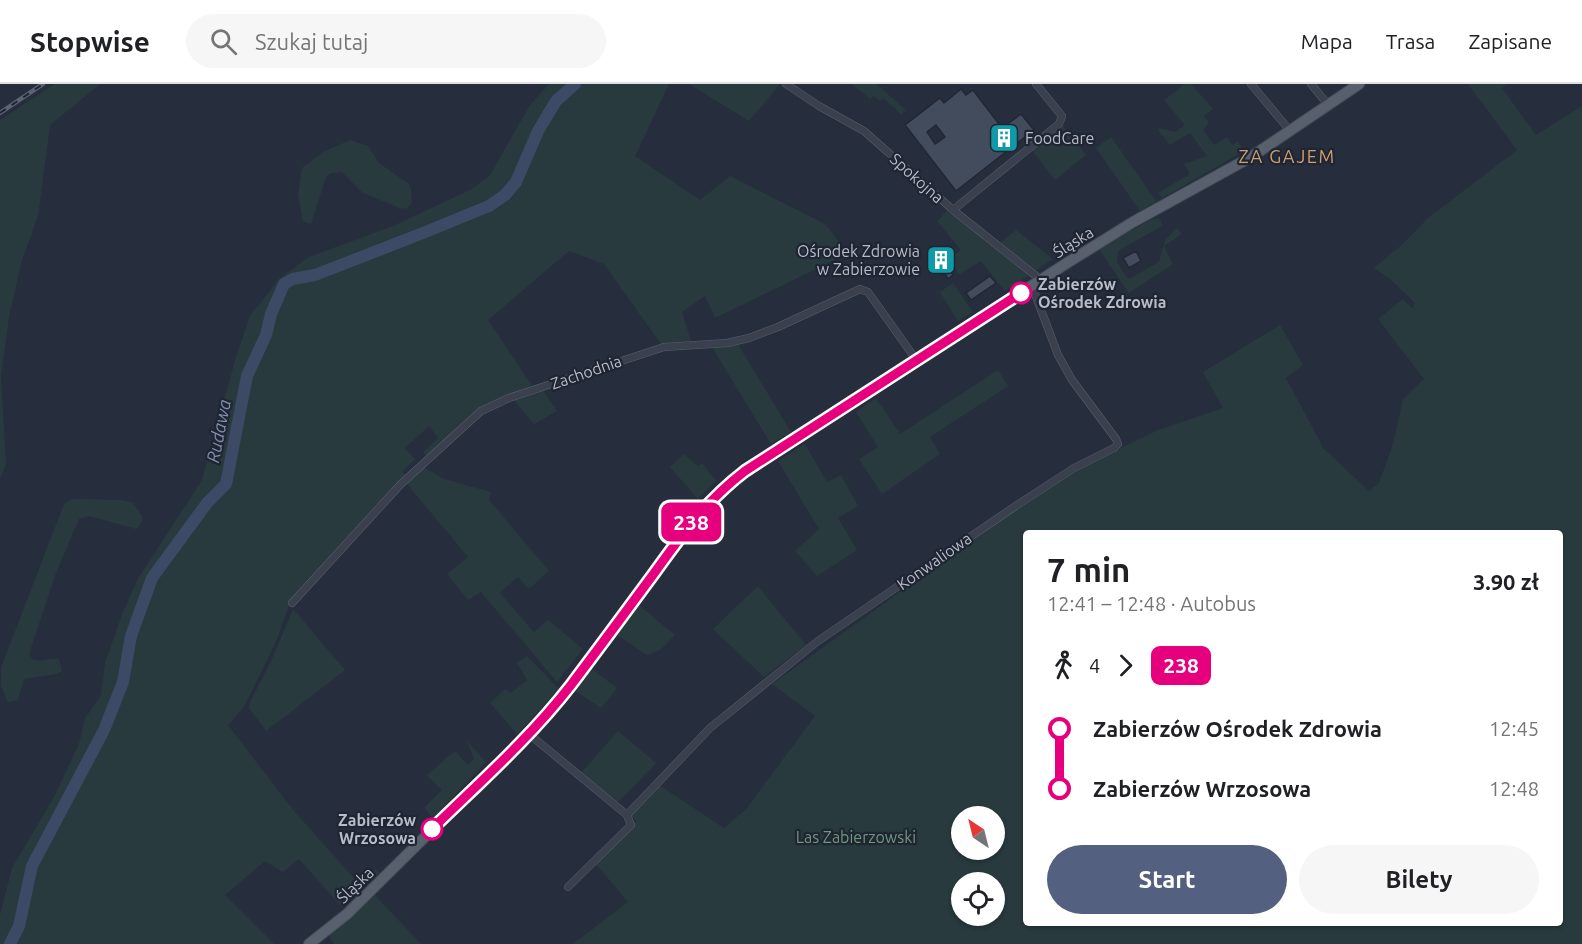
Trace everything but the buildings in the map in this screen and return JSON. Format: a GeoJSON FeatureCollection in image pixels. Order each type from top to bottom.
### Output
{"type":"FeatureCollection","features":[{"type":"Feature","properties":{"kind":"main road","name":"Śląska"},"geometry":{"type":"LineString","coordinates":[[309,944],[342,918],[529,734],[569,687],[672,547],[709,502],[745,471],[1133,222],[1251,157],[1291,132],[1359,84]]}},
{"type":"Feature","properties":{"kind":"street","name":"Spokojna"},"geometry":{"type":"LineString","coordinates":[[786,84],[819,106],[864,131],[1037,283]]}},
{"type":"Feature","properties":{"kind":"street"},"geometry":{"type":"LineString","coordinates":[[953,210],[1059,124],[1062,116],[1058,108],[1036,84]]}},
{"type":"Feature","properties":{"kind":"street"},"geometry":{"type":"LineString","coordinates":[[1251,84],[1291,132]]}},
{"type":"Feature","properties":{"kind":"street"},"geometry":{"type":"LineString","coordinates":[[1311,84],[1329,106]]}},
{"type":"Feature","properties":{"kind":"street","name":"Konwaliowa"},"geometry":{"type":"LineString","coordinates":[[568,887],[631,825],[627,815],[710,728],[818,641],[1045,487],[1118,444],[1072,380],[1058,355],[1037,283]]}},
{"type":"Feature","properties":{"kind":"street","name":"Zachodnia"},"geometry":{"type":"LineString","coordinates":[[292,603],[401,484],[481,411],[509,398],[664,347],[727,343],[749,338],[860,290],[868,292],[917,361]]}},
{"type":"Feature","properties":{"kind":"street"},"geometry":{"type":"LineString","coordinates":[[529,734],[627,815]]}},
{"type":"Feature","properties":{"kind":"green space"},"geometry":{"type":"Polygon","coordinates":[[[55,84],[100,84],[50,125],[38,216],[22,260],[9,317],[1,375],[6,465],[0,478],[0,120],[55,84]]]}},
{"type":"Feature","properties":{"kind":"green space"},"geometry":{"type":"Polygon","coordinates":[[[549,84],[669,84],[635,156],[700,200],[730,176],[823,223],[847,254],[715,318],[705,296],[682,312],[691,341],[661,344],[604,264],[569,251],[488,320],[532,386],[479,408],[428,458],[423,452],[438,438],[429,426],[405,448],[415,459],[402,472],[406,475],[298,590],[290,602],[277,639],[244,707],[228,725],[294,811],[360,885],[376,869],[380,872],[342,907],[299,859],[283,872],[265,861],[225,895],[274,944],[0,944],[0,915],[12,868],[54,797],[79,744],[85,718],[101,696],[105,663],[137,580],[202,480],[236,357],[250,316],[279,279],[309,257],[393,226],[472,189],[490,175],[530,105],[549,84]]]}},
{"type":"Feature","properties":{"kind":"green space"},"geometry":{"type":"Polygon","coordinates":[[[689,84],[780,84],[749,121],[689,84]]]}},
{"type":"Feature","properties":{"kind":"green space"},"geometry":{"type":"Polygon","coordinates":[[[852,84],[876,84],[906,110],[901,114],[883,98],[880,101],[874,96],[870,99],[852,84]]]}},
{"type":"Feature","properties":{"kind":"green space"},"geometry":{"type":"Polygon","coordinates":[[[1185,84],[1191,84],[1213,109],[1204,116],[1209,123],[1203,130],[1214,145],[1227,137],[1232,145],[1238,142],[1244,151],[1162,198],[1158,193],[1190,174],[1184,164],[1207,156],[1190,133],[1170,145],[1158,130],[1160,128],[1175,132],[1185,125],[1164,100],[1185,84]]]}},
{"type":"Feature","properties":{"kind":"green space","name":"Las Zabierzowski"},"geometry":{"type":"Polygon","coordinates":[[[1468,84],[1507,84],[1502,88],[1536,135],[1582,106],[1582,944],[573,944],[628,902],[595,863],[637,821],[628,814],[659,785],[724,828],[746,809],[815,716],[772,684],[1031,498],[1077,470],[1156,431],[1223,408],[1203,372],[1280,325],[1303,365],[1286,378],[1324,449],[1369,491],[1379,483],[1393,444],[1403,399],[1424,379],[1378,319],[1403,299],[1413,309],[1415,303],[1388,277],[1374,268],[1404,243],[1428,218],[1517,150],[1468,84]]]}},
{"type":"Feature","properties":{"kind":"green space"},"geometry":{"type":"Polygon","coordinates":[[[1063,126],[1086,155],[1055,180],[1032,150],[1063,126]]]}},
{"type":"Feature","properties":{"kind":"green space"},"geometry":{"type":"Polygon","coordinates":[[[1111,137],[1156,201],[1140,211],[1096,148],[1111,137]]]}},
{"type":"Feature","properties":{"kind":"green space"},"geometry":{"type":"Polygon","coordinates":[[[350,140],[368,146],[379,163],[409,184],[412,203],[406,209],[400,208],[363,193],[342,172],[331,173],[326,177],[311,224],[303,222],[298,194],[302,168],[323,152],[350,140]]]}},
{"type":"Feature","properties":{"kind":"green space"},"geometry":{"type":"Polygon","coordinates":[[[947,211],[995,247],[1016,230],[1053,259],[1005,291],[981,261],[958,275],[952,257],[961,250],[937,221],[947,211]]]}},
{"type":"Feature","properties":{"kind":"green space"},"geometry":{"type":"Polygon","coordinates":[[[1152,219],[1160,219],[1162,226],[1118,251],[1117,262],[1127,278],[1131,278],[1159,262],[1165,240],[1177,228],[1182,234],[1164,246],[1173,264],[1129,293],[1099,249],[1152,219]]]}},
{"type":"Feature","properties":{"kind":"green space"},"geometry":{"type":"Polygon","coordinates":[[[953,283],[973,312],[958,321],[940,292],[953,283]]]}},
{"type":"Feature","properties":{"kind":"green space"},"geometry":{"type":"Polygon","coordinates":[[[738,344],[791,432],[771,444],[712,347],[738,344]]]}},
{"type":"Feature","properties":{"kind":"green space"},"geometry":{"type":"Polygon","coordinates":[[[998,370],[1008,386],[930,437],[940,454],[882,494],[859,459],[878,447],[856,412],[876,398],[900,434],[998,370]]]}},
{"type":"Feature","properties":{"kind":"green space"},"geometry":{"type":"Polygon","coordinates":[[[543,390],[557,411],[534,424],[513,399],[543,390]]]}},
{"type":"Feature","properties":{"kind":"green space"},"geometry":{"type":"Polygon","coordinates":[[[805,444],[827,482],[841,475],[858,506],[838,518],[857,550],[817,576],[795,551],[819,529],[778,461],[805,444]]]}},
{"type":"Feature","properties":{"kind":"green space"},"geometry":{"type":"Polygon","coordinates":[[[684,454],[698,466],[702,463],[716,481],[698,499],[670,467],[684,454]]]}},
{"type":"Feature","properties":{"kind":"green space"},"geometry":{"type":"Polygon","coordinates":[[[423,467],[444,479],[491,492],[489,500],[549,571],[529,589],[518,577],[500,593],[534,632],[548,620],[583,649],[557,682],[481,592],[468,600],[447,574],[468,557],[407,484],[423,467]]]}},
{"type":"Feature","properties":{"kind":"green space"},"geometry":{"type":"Polygon","coordinates":[[[71,499],[122,500],[133,503],[142,516],[142,522],[136,529],[89,516],[79,519],[56,573],[29,654],[32,659],[36,660],[59,659],[62,671],[24,679],[18,700],[8,702],[1,686],[1,668],[64,504],[71,499]]]}},
{"type":"Feature","properties":{"kind":"green space"},"geometry":{"type":"Polygon","coordinates":[[[758,586],[806,645],[764,677],[713,629],[758,586]]]}},
{"type":"Feature","properties":{"kind":"green space"},"geometry":{"type":"Polygon","coordinates":[[[637,604],[675,635],[660,650],[647,655],[617,635],[637,604]]]}},
{"type":"Feature","properties":{"kind":"green space"},"geometry":{"type":"Polygon","coordinates":[[[293,609],[345,670],[266,731],[249,708],[250,702],[272,659],[293,609]]]}},
{"type":"Feature","properties":{"kind":"green space"},"geometry":{"type":"Polygon","coordinates":[[[527,656],[559,689],[517,734],[490,703],[505,689],[511,693],[527,680],[517,663],[527,656]]]}},
{"type":"Feature","properties":{"kind":"green space"},"geometry":{"type":"Polygon","coordinates":[[[592,669],[617,688],[601,708],[574,690],[592,669]]]}},
{"type":"Feature","properties":{"kind":"green space"},"geometry":{"type":"Polygon","coordinates":[[[618,731],[656,763],[617,803],[581,773],[618,731]]]}},
{"type":"Feature","properties":{"kind":"green space"},"geometry":{"type":"Polygon","coordinates":[[[467,741],[486,762],[433,818],[424,808],[442,790],[427,775],[455,751],[468,765],[474,759],[467,741]]]}},
{"type":"Feature","properties":{"kind":"green space"},"geometry":{"type":"Polygon","coordinates":[[[373,893],[421,944],[334,944],[328,934],[373,893]]]}},
{"type":"Feature","properties":{"kind":"waterway","name":"Rudawa"},"geometry":{"type":"LineString","coordinates":[[10,944],[19,926],[32,866],[104,730],[123,682],[131,636],[152,578],[207,503],[226,484],[247,376],[266,335],[271,314],[284,284],[293,279],[315,275],[489,206],[505,195],[516,182],[538,131],[556,101],[575,84]]}},
{"type":"Feature","properties":{"kind":"railway"},"geometry":{"type":"LineString","coordinates":[[0,113],[43,84]]}},
{"type":"Feature","properties":{"kind":"bus line","name":"238"},"geometry":{"type":"LineString","coordinates":[[432,829],[529,734],[562,697],[702,508],[745,471],[1021,293]]}},
{"type":"Feature","properties":{"kind":"place","name":"FoodCare"},"geometry":{"type":"Point","coordinates":[1004,138]}},
{"type":"Feature","properties":{"kind":"place","name":"Ośrodek Zdrowia w Zabierzowie"},"geometry":{"type":"Point","coordinates":[941,260]}},
{"type":"Feature","properties":{"kind":"place","name":"Zabierzów Ośrodek Zdrowia"},"geometry":{"type":"Point","coordinates":[1021,293]}},
{"type":"Feature","properties":{"kind":"place","name":"Zabierzów Wrzosowa"},"geometry":{"type":"Point","coordinates":[432,829]}},
{"type":"Feature","properties":{"kind":"district","name":"ZA GAJEM"},"geometry":{"type":"Point","coordinates":[1287,156]}}]}
